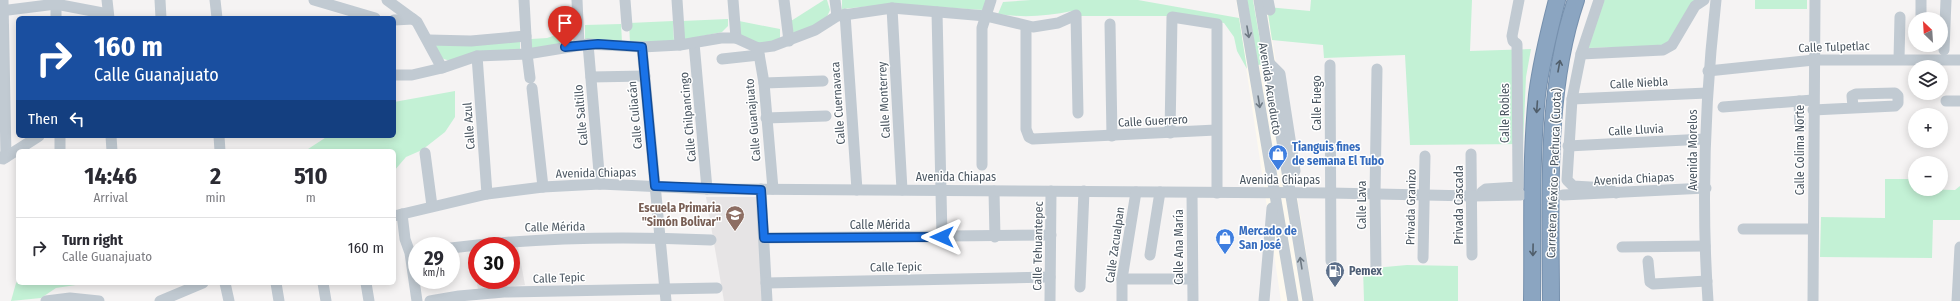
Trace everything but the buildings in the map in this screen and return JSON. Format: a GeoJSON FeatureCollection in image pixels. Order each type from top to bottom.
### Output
{"type":"FeatureCollection","features":[{"type":"Feature","properties":{"kind":"highway","name":"Carretera México - Pachuca (Cuota)"},"geometry":{"type":"LineString","coordinates":[[1532,301],[1534,142],[1537,96],[1542,60],[1557,0]]}},
{"type":"Feature","properties":{"kind":"highway","name":"Carretera México - Pachuca (Cuota)"},"geometry":{"type":"LineString","coordinates":[[1550,301],[1555,107],[1561,56],[1576,0]]}},
{"type":"Feature","properties":{"kind":"street"},"geometry":{"type":"LineString","coordinates":[[2,158],[2,7],[56,2],[108,16],[107,0]]}},
{"type":"Feature","properties":{"kind":"street"},"geometry":{"type":"LineString","coordinates":[[160,0],[161,16]]}},
{"type":"Feature","properties":{"kind":"street"},"geometry":{"type":"LineString","coordinates":[[215,0],[217,16]]}},
{"type":"Feature","properties":{"kind":"street"},"geometry":{"type":"LineString","coordinates":[[314,0],[368,16]]}},
{"type":"Feature","properties":{"kind":"street"},"geometry":{"type":"LineString","coordinates":[[524,0],[527,54],[543,187]]}},
{"type":"Feature","properties":{"kind":"street","name":"Calle Saltillo"},"geometry":{"type":"LineString","coordinates":[[577,0],[583,44],[591,77],[600,184]]}},
{"type":"Feature","properties":{"kind":"street"},"geometry":{"type":"LineString","coordinates":[[625,0],[627,26]]}},
{"type":"Feature","properties":{"kind":"street"},"geometry":{"type":"LineString","coordinates":[[677,0],[680,45]]}},
{"type":"Feature","properties":{"kind":"street"},"geometry":{"type":"LineString","coordinates":[[734,0],[736,38]]}},
{"type":"Feature","properties":{"kind":"street"},"geometry":{"type":"LineString","coordinates":[[784,0],[789,41]]}},
{"type":"Feature","properties":{"kind":"street","name":"Calle Cuernavaca"},"geometry":{"type":"LineString","coordinates":[[836,0],[841,15],[857,190]]}},
{"type":"Feature","properties":{"kind":"street"},"geometry":{"type":"LineString","coordinates":[[982,165],[982,28],[991,0]]}},
{"type":"Feature","properties":{"kind":"street","name":"Avenida Acueducto"},"geometry":{"type":"LineString","coordinates":[[1242,0],[1293,301]]}},
{"type":"Feature","properties":{"kind":"street","name":"Avenida Acueducto"},"geometry":{"type":"LineString","coordinates":[[1258,0],[1308,301]]}},
{"type":"Feature","properties":{"kind":"street","name":"Calle Robles"},"geometry":{"type":"LineString","coordinates":[[1475,196],[1486,189],[1518,187],[1517,44],[1513,41],[1512,36],[1519,0]]}},
{"type":"Feature","properties":{"kind":"street"},"geometry":{"type":"LineString","coordinates":[[1598,0],[1581,54],[1572,99],[1567,180],[1569,184],[1573,186],[1608,188],[1616,193]]}},
{"type":"Feature","properties":{"kind":"street"},"geometry":{"type":"LineString","coordinates":[[1581,54],[1663,50],[1672,45],[1695,6],[1704,0]]}},
{"type":"Feature","properties":{"kind":"street","name":"Avenida Morelos"},"geometry":{"type":"LineString","coordinates":[[1708,301],[1705,246],[1705,139],[1708,71],[1716,0]]}},
{"type":"Feature","properties":{"kind":"street","name":"Calle Colima Norte"},"geometry":{"type":"LineString","coordinates":[[1813,301],[1813,105],[1815,0]]}},
{"type":"Feature","properties":{"kind":"street"},"geometry":{"type":"LineString","coordinates":[[1921,0],[1921,12]]}},
{"type":"Feature","properties":{"kind":"street"},"geometry":{"type":"LineString","coordinates":[[1945,12],[1946,0]]}},
{"type":"Feature","properties":{"kind":"street"},"geometry":{"type":"LineString","coordinates":[[56,2],[56,16]]}},
{"type":"Feature","properties":{"kind":"street"},"geometry":{"type":"LineString","coordinates":[[391,4],[418,22],[442,68]]}},
{"type":"Feature","properties":{"kind":"street"},"geometry":{"type":"LineString","coordinates":[[391,4],[397,13],[396,16]]}},
{"type":"Feature","properties":{"kind":"street"},"geometry":{"type":"LineString","coordinates":[[722,59],[758,51],[789,41],[814,30],[841,15],[892,8],[986,16],[1033,27],[1058,23],[1076,15],[1078,113]]}},
{"type":"Feature","properties":{"kind":"street","name":"Calle Monterrey"},"geometry":{"type":"LineString","coordinates":[[892,8],[902,190]]}},
{"type":"Feature","properties":{"kind":"street"},"geometry":{"type":"LineString","coordinates":[[937,12],[942,237]]}},
{"type":"Feature","properties":{"kind":"street"},"geometry":{"type":"LineString","coordinates":[[1170,133],[1172,17],[1217,24],[1217,193]]}},
{"type":"Feature","properties":{"kind":"street"},"geometry":{"type":"LineString","coordinates":[[1899,59],[1900,17]]}},
{"type":"Feature","properties":{"kind":"street"},"geometry":{"type":"LineString","coordinates":[[396,20],[413,19]]}},
{"type":"Feature","properties":{"kind":"street"},"geometry":{"type":"LineString","coordinates":[[1110,24],[1112,136]]}},
{"type":"Feature","properties":{"kind":"street","name":"Calle Guerrero"},"geometry":{"type":"LineString","coordinates":[[1026,26],[1026,129],[1029,137],[1038,140],[1216,130]]}},
{"type":"Feature","properties":{"kind":"street"},"geometry":{"type":"LineString","coordinates":[[428,40],[471,40],[526,36]]}},
{"type":"Feature","properties":{"kind":"street"},"geometry":{"type":"LineString","coordinates":[[396,75],[412,75],[442,68],[477,56],[527,54],[583,44],[642,47],[680,45],[721,38],[736,38],[758,51]]}},
{"type":"Feature","properties":{"kind":"street","name":"Calle Chilpancingo"},"geometry":{"type":"LineString","coordinates":[[694,43],[707,189]]}},
{"type":"Feature","properties":{"kind":"street","name":"Calle Culiacán"},"geometry":{"type":"LineString","coordinates":[[642,47],[666,301]]}},
{"type":"Feature","properties":{"kind":"street","name":"Calle Guanajuato"},"geometry":{"type":"LineString","coordinates":[[758,51],[764,83],[773,190]]}},
{"type":"Feature","properties":{"kind":"street","name":"Calle Azul"},"geometry":{"type":"LineString","coordinates":[[477,56],[487,194]]}},
{"type":"Feature","properties":{"kind":"street","name":"Calle Tulpetlac"},"geometry":{"type":"LineString","coordinates":[[1708,71],[1814,60],[1960,60]]}},
{"type":"Feature","properties":{"kind":"street","name":"Calle Fuego"},"geometry":{"type":"LineString","coordinates":[[1330,65],[1331,261]]}},
{"type":"Feature","properties":{"kind":"street","name":"Calle Lava"},"geometry":{"type":"LineString","coordinates":[[1376,269],[1375,195],[1377,68]]}},
{"type":"Feature","properties":{"kind":"street"},"geometry":{"type":"LineString","coordinates":[[591,77],[645,76]]}},
{"type":"Feature","properties":{"kind":"street"},"geometry":{"type":"LineString","coordinates":[[764,83],[823,81]]}},
{"type":"Feature","properties":{"kind":"street","name":"Calle Niebla"},"geometry":{"type":"LineString","coordinates":[[1572,99],[1707,93]]}},
{"type":"Feature","properties":{"kind":"street"},"geometry":{"type":"LineString","coordinates":[[1799,101],[1800,128]]}},
{"type":"Feature","properties":{"kind":"street"},"geometry":{"type":"LineString","coordinates":[[1723,107],[1799,101],[1813,105],[1853,107]]}},
{"type":"Feature","properties":{"kind":"street"},"geometry":{"type":"LineString","coordinates":[[1946,101],[1960,101]]}},
{"type":"Feature","properties":{"kind":"street"},"geometry":{"type":"LineString","coordinates":[[766,118],[826,116]]}},
{"type":"Feature","properties":{"kind":"street"},"geometry":{"type":"LineString","coordinates":[[17,149],[36,138]]}},
{"type":"Feature","properties":{"kind":"street"},"geometry":{"type":"LineString","coordinates":[[60,138],[60,149]]}},
{"type":"Feature","properties":{"kind":"street"},"geometry":{"type":"LineString","coordinates":[[111,138],[112,149]]}},
{"type":"Feature","properties":{"kind":"street"},"geometry":{"type":"LineString","coordinates":[[219,138],[220,149]]}},
{"type":"Feature","properties":{"kind":"street","name":"Calle Lluvia"},"geometry":{"type":"LineString","coordinates":[[1568,146],[1705,139]]}},
{"type":"Feature","properties":{"kind":"street"},"geometry":{"type":"LineString","coordinates":[[2,158],[16,150]]}},
{"type":"Feature","properties":{"kind":"street"},"geometry":{"type":"LineString","coordinates":[[425,153],[432,206]]}},
{"type":"Feature","properties":{"kind":"street","name":"Privada Cascada"},"geometry":{"type":"LineString","coordinates":[[1471,154],[1475,196],[1472,255]]}},
{"type":"Feature","properties":{"kind":"street","name":"Privada Granizo"},"geometry":{"type":"LineString","coordinates":[[1423,258],[1425,156]]}},
{"type":"Feature","properties":{"kind":"street","name":"Avenida Chiapas"},"geometry":{"type":"LineString","coordinates":[[398,215],[487,194],[543,187],[600,184],[761,190],[1084,191],[1274,194],[1289,189],[1375,195],[1521,195]]}},
{"type":"Feature","properties":{"kind":"street","name":"Avenida Chiapas"},"geometry":{"type":"LineString","coordinates":[[1564,195],[1706,188]]}},
{"type":"Feature","properties":{"kind":"street"},"geometry":{"type":"LineString","coordinates":[[761,190],[767,301]]}},
{"type":"Feature","properties":{"kind":"street"},"geometry":{"type":"LineString","coordinates":[[994,191],[995,237]]}},
{"type":"Feature","properties":{"kind":"street","name":"Calle Tehuantepec"},"geometry":{"type":"LineString","coordinates":[[1050,301],[1051,191]]}},
{"type":"Feature","properties":{"kind":"street"},"geometry":{"type":"LineString","coordinates":[[1080,287],[1084,191]]}},
{"type":"Feature","properties":{"kind":"street","name":"Calle Zacualpan"},"geometry":{"type":"LineString","coordinates":[[1122,301],[1122,279],[1136,192]]}},
{"type":"Feature","properties":{"kind":"street"},"geometry":{"type":"LineString","coordinates":[[1150,255],[1160,192]]}},
{"type":"Feature","properties":{"kind":"street","name":"Calle Ana María"},"geometry":{"type":"LineString","coordinates":[[1192,193],[1193,301]]}},
{"type":"Feature","properties":{"kind":"street"},"geometry":{"type":"LineString","coordinates":[[1264,301],[1274,194]]}},
{"type":"Feature","properties":{"kind":"street"},"geometry":{"type":"LineString","coordinates":[[398,215],[405,239],[408,244]]}},
{"type":"Feature","properties":{"kind":"street"},"geometry":{"type":"LineString","coordinates":[[1743,229],[1813,229]]}},
{"type":"Feature","properties":{"kind":"street","name":"Calle Mérida"},"geometry":{"type":"LineString","coordinates":[[764,238],[995,237],[1051,235]]}},
{"type":"Feature","properties":{"kind":"street","name":"Calle Mérida"},"geometry":{"type":"LineString","coordinates":[[460,247],[502,241],[660,238],[711,240]]}},
{"type":"Feature","properties":{"kind":"street"},"geometry":{"type":"LineString","coordinates":[[1622,247],[1705,246]]}},
{"type":"Feature","properties":{"kind":"street"},"geometry":{"type":"LineString","coordinates":[[1957,301],[1960,247]]}},
{"type":"Feature","properties":{"kind":"street"},"geometry":{"type":"LineString","coordinates":[[1648,261],[1648,278],[1650,282],[1654,284],[1706,281]]}},
{"type":"Feature","properties":{"kind":"street","name":"Calle Tepic"},"geometry":{"type":"LineString","coordinates":[[766,283],[1050,277]]}},
{"type":"Feature","properties":{"kind":"street"},"geometry":{"type":"LineString","coordinates":[[1122,279],[1192,279]]}},
{"type":"Feature","properties":{"kind":"street"},"geometry":{"type":"LineString","coordinates":[[160,301],[199,285]]}},
{"type":"Feature","properties":{"kind":"street"},"geometry":{"type":"LineString","coordinates":[[225,285],[229,301]]}},
{"type":"Feature","properties":{"kind":"street"},"geometry":{"type":"LineString","coordinates":[[276,285],[279,301]]}},
{"type":"Feature","properties":{"kind":"street"},"geometry":{"type":"LineString","coordinates":[[323,285],[326,301]]}},
{"type":"Feature","properties":{"kind":"street"},"geometry":{"type":"LineString","coordinates":[[366,285],[369,301]]}},
{"type":"Feature","properties":{"kind":"street","name":"Calle Tepic"},"geometry":{"type":"LineString","coordinates":[[430,301],[459,296],[504,292],[717,288]]}},
{"type":"Feature","properties":{"kind":"street"},"geometry":{"type":"LineString","coordinates":[[416,289],[417,301]]}},
{"type":"Feature","properties":{"kind":"street"},"geometry":{"type":"LineString","coordinates":[[46,301],[70,298],[92,301]]}},
{"type":"Feature","properties":{"kind":"street"},"geometry":{"type":"LineString","coordinates":[[1282,301],[1293,301]]}},
{"type":"Feature","properties":{"kind":"shaded area","name":"Tianguis fines de semana El Tubo"},"geometry":{"type":"Polygon","coordinates":[[[1236,0],[1266,0],[1314,301],[1281,301],[1236,0]]]}},
{"type":"Feature","properties":{"kind":"shaded area","name":"Escuela Primaria \"Simón Bolivar\""},"geometry":{"type":"Polygon","coordinates":[[[706,197],[757,197],[763,301],[724,301],[706,197]]]}},
{"type":"Feature","properties":{"kind":"shaded area"},"geometry":{"type":"Polygon","coordinates":[[[520,258],[525,285],[520,286],[520,258]]]}},
{"type":"Feature","properties":{"kind":"green space"},"geometry":{"type":"Polygon","coordinates":[[[824,0],[827,0],[830,10],[826,19],[794,36],[791,21],[824,0]]]}},
{"type":"Feature","properties":{"kind":"green space"},"geometry":{"type":"Polygon","coordinates":[[[842,0],[986,0],[983,10],[892,4],[842,9],[842,0]]]}},
{"type":"Feature","properties":{"kind":"green space"},"geometry":{"type":"Polygon","coordinates":[[[1031,0],[1138,0],[1239,18],[1247,69],[1237,51],[1234,37],[1224,23],[1179,16],[1079,16],[1072,11],[1035,16],[998,14],[1003,2],[1031,0]]]}},
{"type":"Feature","properties":{"kind":"green space"},"geometry":{"type":"Polygon","coordinates":[[[1247,0],[1253,0],[1264,64],[1258,65],[1247,0]]]}},
{"type":"Feature","properties":{"kind":"green space"},"geometry":{"type":"Polygon","coordinates":[[[1311,0],[1472,0],[1470,51],[1531,49],[1526,77],[1523,144],[1410,145],[1405,55],[1324,58],[1323,45],[1272,40],[1267,7],[1310,11],[1311,0]]]}},
{"type":"Feature","properties":{"kind":"green space"},"geometry":{"type":"Polygon","coordinates":[[[1603,0],[1695,0],[1669,42],[1661,46],[1588,48],[1603,0]]]}},
{"type":"Feature","properties":{"kind":"green space"},"geometry":{"type":"Polygon","coordinates":[[[1755,0],[1807,0],[1807,9],[1755,9],[1755,0]]]}},
{"type":"Feature","properties":{"kind":"green space"},"geometry":{"type":"Polygon","coordinates":[[[728,19],[728,26],[722,32],[683,40],[682,21],[728,19]]]}},
{"type":"Feature","properties":{"kind":"green space"},"geometry":{"type":"Polygon","coordinates":[[[673,21],[674,42],[630,43],[629,23],[673,21]]]}},
{"type":"Feature","properties":{"kind":"green space"},"geometry":{"type":"Polygon","coordinates":[[[739,21],[780,29],[780,38],[765,44],[751,41],[741,36],[739,21]]]}},
{"type":"Feature","properties":{"kind":"green space"},"geometry":{"type":"Polygon","coordinates":[[[621,24],[622,42],[585,39],[585,25],[621,24]]]}},
{"type":"Feature","properties":{"kind":"green space"},"geometry":{"type":"Polygon","coordinates":[[[571,30],[566,42],[549,48],[531,49],[531,39],[547,38],[571,30]]]}},
{"type":"Feature","properties":{"kind":"green space"},"geometry":{"type":"Polygon","coordinates":[[[520,40],[520,52],[450,61],[441,58],[433,42],[520,40]]]}},
{"type":"Feature","properties":{"kind":"green space"},"geometry":{"type":"Polygon","coordinates":[[[455,91],[455,117],[445,132],[422,150],[406,157],[396,169],[396,149],[308,149],[325,138],[396,138],[396,102],[455,91]]]}},
{"type":"Feature","properties":{"kind":"green space"},"geometry":{"type":"Polygon","coordinates":[[[1885,179],[1908,179],[1908,196],[1948,196],[1948,190],[1955,190],[1960,186],[1960,220],[1933,220],[1932,258],[1820,257],[1821,217],[1885,218],[1885,179]]]}},
{"type":"Feature","properties":{"kind":"green space"},"geometry":{"type":"Polygon","coordinates":[[[1407,265],[1458,266],[1458,301],[1364,301],[1363,269],[1407,265]]]}},
{"type":"Feature","properties":{"kind":"green space"},"geometry":{"type":"Polygon","coordinates":[[[16,283],[16,285],[76,285],[56,288],[41,298],[11,301],[16,283]]]}},
{"type":"Feature","properties":{"kind":"place","name":"Tianguis fines de semana El Tubo"},"geometry":{"type":"Point","coordinates":[1278,171]}},
{"type":"Feature","properties":{"kind":"place","name":"Escuela Primaria \"Simón Bolivar\""},"geometry":{"type":"Point","coordinates":[735,232]}},
{"type":"Feature","properties":{"kind":"place","name":"Mercado de San José"},"geometry":{"type":"Point","coordinates":[1225,255]}},
{"type":"Feature","properties":{"kind":"place","name":"Pemex"},"geometry":{"type":"Point","coordinates":[1335,288]}},
{"type":"Feature","properties":{"kind":"route"},"geometry":{"type":"LineString","coordinates":[[565,47],[588,44],[609,44],[642,47],[655,186],[761,190],[764,238],[942,237]]}}]}
